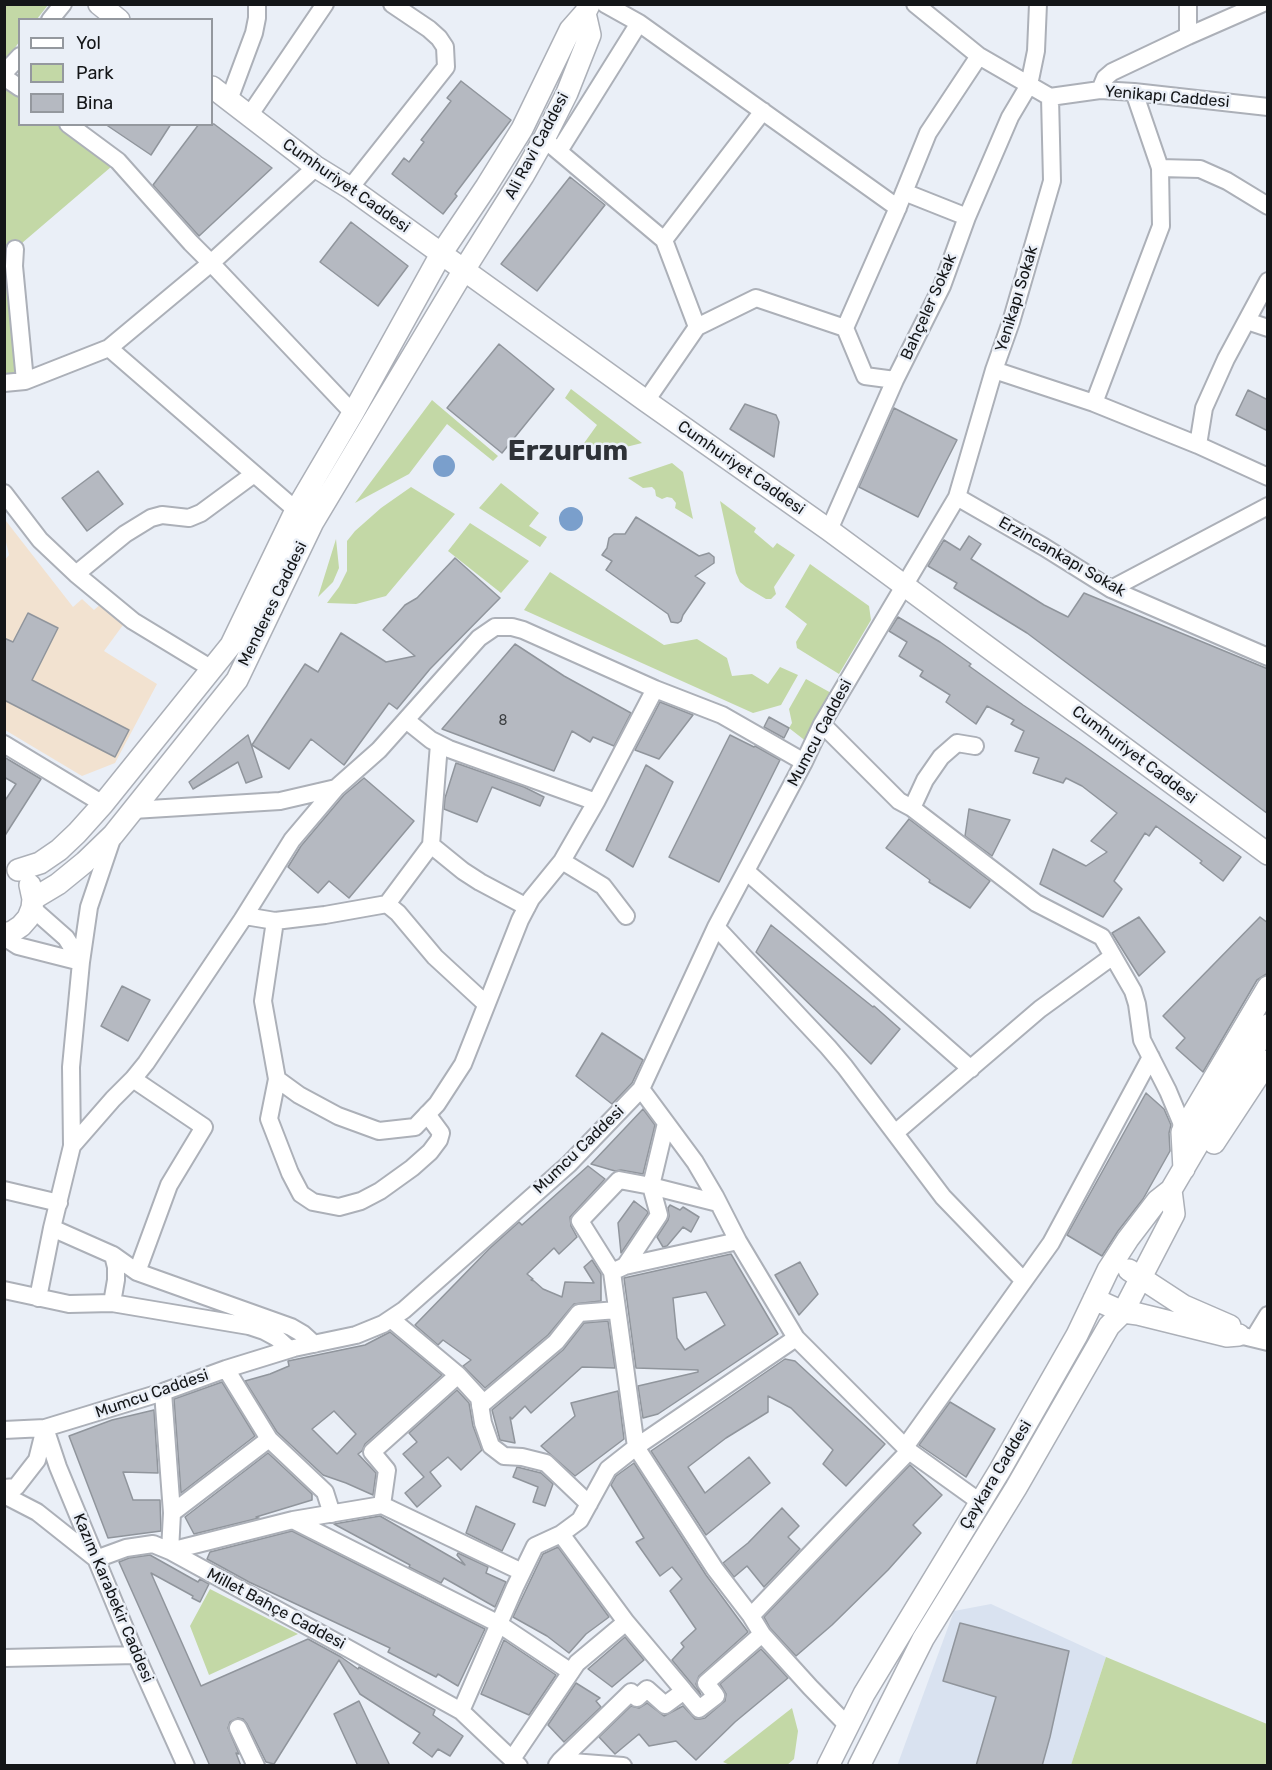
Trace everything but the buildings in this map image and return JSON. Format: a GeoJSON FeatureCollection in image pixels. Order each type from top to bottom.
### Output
{"type":"FeatureCollection","features":[{"type":"Feature","properties":{"kind":"main road"},"geometry":{"type":"LineString","coordinates":[[99,4],[116,18]]}},
{"type":"Feature","properties":{"kind":"main road","name":"Ali Ravi Caddesi"},"geometry":{"type":"LineString","coordinates":[[464,270],[523,176],[551,145],[567,93],[590,35],[587,9]]}},
{"type":"Feature","properties":{"kind":"main road","name":"Ali Ravi Caddesi"},"geometry":{"type":"LineString","coordinates":[[441,254],[504,160],[539,96],[570,30],[587,9]]}},
{"type":"Feature","properties":{"kind":"main road","name":"Cumhuriyet Caddesi"},"geometry":{"type":"LineString","coordinates":[[213,88],[316,167],[350,188],[830,530],[1268,854]]}},
{"type":"Feature","properties":{"kind":"main road","name":"Menderes Caddesi"},"geometry":{"type":"LineString","coordinates":[[11,867],[40,863],[59,850],[77,833],[104,804],[231,645],[296,510],[441,254]]}},
{"type":"Feature","properties":{"kind":"main road","name":"Menderes Caddesi"},"geometry":{"type":"LineString","coordinates":[[4,935],[21,926],[28,918],[32,903],[85,862],[113,835],[237,680],[313,522],[464,270]]}},
{"type":"Feature","properties":{"kind":"main road"},"geometry":{"type":"LineString","coordinates":[[11,867],[26,878],[31,888],[32,903]]}},
{"type":"Feature","properties":{"kind":"main road"},"geometry":{"type":"LineString","coordinates":[[1268,987],[1182,1132],[1183,1170],[1194,1164],[1214,1143],[1268,1061]]}},
{"type":"Feature","properties":{"kind":"main road","name":"Çaykara Caddesi"},"geometry":{"type":"LineString","coordinates":[[828,1766],[864,1694],[1000,1470],[1077,1335],[1113,1262],[1157,1201],[1171,1190],[1268,1025]]}},
{"type":"Feature","properties":{"kind":"main road","name":"Çaykara Caddesi"},"geometry":{"type":"LineString","coordinates":[[858,1766],[923,1639],[1016,1488],[1109,1326],[1123,1312],[1174,1214],[1171,1190]]}},
{"type":"Feature","properties":{"kind":"main road"},"geometry":{"type":"LineString","coordinates":[[1113,1262],[1141,1277],[1184,1306],[1254,1338]]}},
{"type":"Feature","properties":{"kind":"main road"},"geometry":{"type":"LineString","coordinates":[[1094,1299],[1123,1312],[1227,1336],[1254,1338]]}},
{"type":"Feature","properties":{"kind":"street"},"geometry":{"type":"LineString","coordinates":[[52,18],[63,4]]}},
{"type":"Feature","properties":{"kind":"street"},"geometry":{"type":"LineString","coordinates":[[229,100],[254,33],[257,4]]}},
{"type":"Feature","properties":{"kind":"street"},"geometry":{"type":"LineString","coordinates":[[249,116],[326,4]]}},
{"type":"Feature","properties":{"kind":"street"},"geometry":{"type":"LineString","coordinates":[[350,188],[446,67],[447,57],[439,38],[392,4]]}},
{"type":"Feature","properties":{"kind":"street"},"geometry":{"type":"LineString","coordinates":[[605,4],[639,23],[763,111],[901,200],[967,217]]}},
{"type":"Feature","properties":{"kind":"street"},"geometry":{"type":"LineString","coordinates":[[915,4],[979,56],[1050,97]]}},
{"type":"Feature","properties":{"kind":"street","name":"Bahçeler Sokak"},"geometry":{"type":"LineString","coordinates":[[830,530],[895,381],[942,286],[967,217],[1010,117],[1029,85],[1036,51],[1038,4]]}},
{"type":"Feature","properties":{"kind":"street"},"geometry":{"type":"LineString","coordinates":[[1188,4],[1188,36]]}},
{"type":"Feature","properties":{"kind":"street"},"geometry":{"type":"LineString","coordinates":[[1100,90],[1105,78],[1112,72],[1262,4]]}},
{"type":"Feature","properties":{"kind":"street"},"geometry":{"type":"LineString","coordinates":[[639,23],[551,145],[664,240],[697,327]]}},
{"type":"Feature","properties":{"kind":"street"},"geometry":{"type":"LineString","coordinates":[[895,381],[865,376],[845,328],[928,133],[979,56]]}},
{"type":"Feature","properties":{"kind":"street"},"geometry":{"type":"LineString","coordinates":[[18,58],[4,75],[18,86]]}},
{"type":"Feature","properties":{"kind":"street","name":"Yenikapı Caddesi"},"geometry":{"type":"LineString","coordinates":[[1050,97],[1100,90],[1268,107]]}},
{"type":"Feature","properties":{"kind":"street"},"geometry":{"type":"LineString","coordinates":[[1094,403],[1161,226],[1160,168],[1134,92]]}},
{"type":"Feature","properties":{"kind":"street","name":"Yenikapı Sokak"},"geometry":{"type":"LineString","coordinates":[[904,584],[957,497],[994,370],[1011,322],[1052,181],[1050,97]]}},
{"type":"Feature","properties":{"kind":"street"},"geometry":{"type":"LineString","coordinates":[[664,240],[763,111]]}},
{"type":"Feature","properties":{"kind":"street"},"geometry":{"type":"LineString","coordinates":[[71,126],[118,161],[191,243],[353,413]]}},
{"type":"Feature","properties":{"kind":"street"},"geometry":{"type":"LineString","coordinates":[[4,383],[25,381],[109,348],[211,263],[316,167]]}},
{"type":"Feature","properties":{"kind":"street"},"geometry":{"type":"LineString","coordinates":[[1160,168],[1200,170],[1227,181],[1268,206]]}},
{"type":"Feature","properties":{"kind":"street"},"geometry":{"type":"LineString","coordinates":[[15,249],[14,266],[25,381]]}},
{"type":"Feature","properties":{"kind":"street"},"geometry":{"type":"LineString","coordinates":[[1198,445],[1204,408],[1226,359],[1268,281]]}},
{"type":"Feature","properties":{"kind":"street"},"geometry":{"type":"LineString","coordinates":[[646,401],[697,327],[756,298],[845,328]]}},
{"type":"Feature","properties":{"kind":"street"},"geometry":{"type":"LineString","coordinates":[[1247,321],[1268,328]]}},
{"type":"Feature","properties":{"kind":"street"},"geometry":{"type":"LineString","coordinates":[[109,348],[296,510]]}},
{"type":"Feature","properties":{"kind":"street"},"geometry":{"type":"LineString","coordinates":[[994,370],[1094,403],[1198,445],[1268,477]]}},
{"type":"Feature","properties":{"kind":"street"},"geometry":{"type":"LineString","coordinates":[[76,574],[125,534],[150,518],[162,515],[189,518],[201,513],[254,474]]}},
{"type":"Feature","properties":{"kind":"street"},"geometry":{"type":"LineString","coordinates":[[4,493],[40,540],[76,574],[133,621],[212,669]]}},
{"type":"Feature","properties":{"kind":"street","name":"Erzincankapı Sokak"},"geometry":{"type":"LineString","coordinates":[[957,497],[1112,589],[1268,657]]}},
{"type":"Feature","properties":{"kind":"street"},"geometry":{"type":"LineString","coordinates":[[1112,589],[1268,506]]}},
{"type":"Feature","properties":{"kind":"street","name":"Mumcu Caddesi"},"geometry":{"type":"LineString","coordinates":[[4,1430],[45,1428],[163,1392],[289,1349],[356,1335],[383,1324],[404,1310],[569,1164],[641,1089],[716,927],[822,724],[904,584]]}},
{"type":"Feature","properties":{"kind":"street"},"geometry":{"type":"LineString","coordinates":[[72,1146],[133,1079],[244,916],[291,840],[336,788],[379,750],[479,638],[495,627],[512,627],[523,630],[655,689],[722,715],[804,762]]}},
{"type":"Feature","properties":{"kind":"street"},"geometry":{"type":"LineString","coordinates":[[277,1079],[299,1095],[338,1116],[379,1131],[415,1127],[437,1104],[463,1064],[531,899],[562,861],[596,802],[655,689]]}},
{"type":"Feature","properties":{"kind":"street"},"geometry":{"type":"LineString","coordinates":[[406,720],[439,744],[596,802]]}},
{"type":"Feature","properties":{"kind":"street"},"geometry":{"type":"LineString","coordinates":[[822,724],[899,801],[912,808],[1036,903],[1102,937],[1133,991],[1142,1040],[1181,1122],[1182,1132]]}},
{"type":"Feature","properties":{"kind":"street"},"geometry":{"type":"LineString","coordinates":[[912,808],[925,780],[941,757],[957,743],[975,746]]}},
{"type":"Feature","properties":{"kind":"street"},"geometry":{"type":"LineString","coordinates":[[4,744],[104,804]]}},
{"type":"Feature","properties":{"kind":"street"},"geometry":{"type":"LineString","coordinates":[[244,916],[275,921],[325,915],[387,903],[431,845],[439,744]]}},
{"type":"Feature","properties":{"kind":"street"},"geometry":{"type":"LineString","coordinates":[[133,810],[280,801],[336,788]]}},
{"type":"Feature","properties":{"kind":"street"},"geometry":{"type":"LineString","coordinates":[[38,1298],[72,1146],[71,1067],[81,962],[89,907],[113,835]]}},
{"type":"Feature","properties":{"kind":"street"},"geometry":{"type":"LineString","coordinates":[[431,845],[480,882],[527,907]]}},
{"type":"Feature","properties":{"kind":"street"},"geometry":{"type":"LineString","coordinates":[[562,861],[603,886],[626,916]]}},
{"type":"Feature","properties":{"kind":"street"},"geometry":{"type":"LineString","coordinates":[[746,871],[971,1068]]}},
{"type":"Feature","properties":{"kind":"street"},"geometry":{"type":"LineString","coordinates":[[32,903],[66,938],[81,962]]}},
{"type":"Feature","properties":{"kind":"street"},"geometry":{"type":"LineString","coordinates":[[387,903],[435,957],[486,1004]]}},
{"type":"Feature","properties":{"kind":"street"},"geometry":{"type":"LineString","coordinates":[[275,921],[263,1001],[277,1079],[268,1119],[301,1194],[313,1202],[339,1207],[362,1202],[380,1191],[412,1168],[430,1152],[439,1140],[441,1133],[427,1114]]}},
{"type":"Feature","properties":{"kind":"street"},"geometry":{"type":"LineString","coordinates":[[716,927],[846,1067],[942,1197],[1024,1281]]}},
{"type":"Feature","properties":{"kind":"street"},"geometry":{"type":"LineString","coordinates":[[4,935],[18,946],[81,962]]}},
{"type":"Feature","properties":{"kind":"street"},"geometry":{"type":"LineString","coordinates":[[895,1133],[1040,1009],[1113,956]]}},
{"type":"Feature","properties":{"kind":"street"},"geometry":{"type":"LineString","coordinates":[[750,1616],[907,1449],[1051,1243],[1151,1057]]}},
{"type":"Feature","properties":{"kind":"street"},"geometry":{"type":"LineString","coordinates":[[133,1079],[204,1127],[169,1185],[137,1272]]}},
{"type":"Feature","properties":{"kind":"street"},"geometry":{"type":"LineString","coordinates":[[641,1089],[695,1162],[738,1241],[796,1338],[907,1449],[980,1502]]}},
{"type":"Feature","properties":{"kind":"street"},"geometry":{"type":"LineString","coordinates":[[666,1123],[651,1186],[659,1215],[619,1269],[617,1310],[636,1447],[715,1569],[762,1634],[848,1726]]}},
{"type":"Feature","properties":{"kind":"street"},"geometry":{"type":"LineString","coordinates":[[619,1269],[580,1221],[619,1180],[718,1203]]}},
{"type":"Feature","properties":{"kind":"street"},"geometry":{"type":"LineString","coordinates":[[4,1190],[59,1203]]}},
{"type":"Feature","properties":{"kind":"street"},"geometry":{"type":"LineString","coordinates":[[52,1228],[112,1255],[137,1272],[291,1327],[314,1344]]}},
{"type":"Feature","properties":{"kind":"street"},"geometry":{"type":"LineString","coordinates":[[619,1269],[738,1241]]}},
{"type":"Feature","properties":{"kind":"street"},"geometry":{"type":"LineString","coordinates":[[112,1255],[116,1267],[112,1303]]}},
{"type":"Feature","properties":{"kind":"street"},"geometry":{"type":"LineString","coordinates":[[4,1290],[69,1304],[112,1303],[249,1326],[264,1330],[289,1349]]}},
{"type":"Feature","properties":{"kind":"street"},"geometry":{"type":"LineString","coordinates":[[480,1406],[556,1342],[579,1313],[617,1310]]}},
{"type":"Feature","properties":{"kind":"street"},"geometry":{"type":"LineString","coordinates":[[1254,1338],[1268,1315]]}},
{"type":"Feature","properties":{"kind":"street"},"geometry":{"type":"LineString","coordinates":[[391,1319],[458,1375],[479,1398],[490,1446],[504,1456],[522,1457],[546,1463],[589,1504]]}},
{"type":"Feature","properties":{"kind":"street"},"geometry":{"type":"LineString","coordinates":[[461,1711],[535,1546],[561,1534],[580,1520],[608,1469],[636,1447],[796,1338]]}},
{"type":"Feature","properties":{"kind":"street"},"geometry":{"type":"LineString","coordinates":[[226,1369],[269,1439],[325,1492],[332,1514]]}},
{"type":"Feature","properties":{"kind":"street"},"geometry":{"type":"LineString","coordinates":[[382,1505],[387,1470],[372,1452],[458,1375]]}},
{"type":"Feature","properties":{"kind":"street"},"geometry":{"type":"LineString","coordinates":[[163,1392],[172,1513],[170,1551],[293,1520],[382,1505],[522,1572]]}},
{"type":"Feature","properties":{"kind":"street"},"geometry":{"type":"LineString","coordinates":[[4,1488],[16,1487],[36,1461],[45,1428]]}},
{"type":"Feature","properties":{"kind":"street","name":"Kazım Karabekir Caddesi"},"geometry":{"type":"LineString","coordinates":[[45,1428],[57,1467],[136,1655],[186,1766]]}},
{"type":"Feature","properties":{"kind":"street"},"geometry":{"type":"LineString","coordinates":[[172,1513],[269,1439]]}},
{"type":"Feature","properties":{"kind":"street"},"geometry":{"type":"LineString","coordinates":[[4,1495],[38,1512],[96,1559]]}},
{"type":"Feature","properties":{"kind":"street"},"geometry":{"type":"LineString","coordinates":[[293,1520],[499,1624],[571,1672]]}},
{"type":"Feature","properties":{"kind":"street"},"geometry":{"type":"LineString","coordinates":[[561,1534],[626,1622],[699,1709],[716,1696],[706,1683],[762,1634]]}},
{"type":"Feature","properties":{"kind":"street","name":"Millet Bahçe Caddesi"},"geometry":{"type":"LineString","coordinates":[[96,1559],[126,1548],[153,1544],[170,1551],[461,1711],[515,1762]]}},
{"type":"Feature","properties":{"kind":"street"},"geometry":{"type":"LineString","coordinates":[[515,1762],[577,1663],[626,1622]]}},
{"type":"Feature","properties":{"kind":"street"},"geometry":{"type":"LineString","coordinates":[[4,1658],[136,1655]]}},
{"type":"Feature","properties":{"kind":"street"},"geometry":{"type":"LineString","coordinates":[[557,1763],[631,1692],[637,1698],[647,1689],[665,1705],[684,1691]]}},
{"type":"Feature","properties":{"kind":"street"},"geometry":{"type":"LineString","coordinates":[[238,1728],[256,1766]]}},
{"type":"Feature","properties":{"kind":"street"},"geometry":{"type":"LineString","coordinates":[[557,1763],[623,1766]]}},
{"type":"Feature","properties":{"kind":"shaded area"},"geometry":{"type":"Polygon","coordinates":[[[6,521],[73,607],[82,599],[94,610],[103,602],[123,625],[104,651],[157,684],[115,763],[82,776],[5,730],[4,561],[9,555],[5,538],[6,521]]]}},
{"type":"Feature","properties":{"kind":"shaded area"},"geometry":{"type":"Polygon","coordinates":[[[991,1604],[1106,1657],[1071,1765],[897,1766],[954,1611],[991,1604]]]}},
{"type":"Feature","properties":{"kind":"green space"},"geometry":{"type":"Polygon","coordinates":[[[5,5],[48,5],[38,18],[18,18],[18,43],[5,62],[5,5]]]}},
{"type":"Feature","properties":{"kind":"green space"},"geometry":{"type":"Polygon","coordinates":[[[4,77],[18,87],[18,126],[69,126],[118,161],[15,249],[25,381],[5,376],[4,77]]]}},
{"type":"Feature","properties":{"kind":"green space"},"geometry":{"type":"Polygon","coordinates":[[[571,389],[642,443],[598,454],[582,446],[597,425],[565,398],[571,389]]]}},
{"type":"Feature","properties":{"kind":"green space"},"geometry":{"type":"Polygon","coordinates":[[[432,400],[498,456],[493,461],[447,424],[409,474],[355,503],[432,400]]]}},
{"type":"Feature","properties":{"kind":"green space"},"geometry":{"type":"Polygon","coordinates":[[[672,463],[683,472],[693,519],[675,508],[676,503],[672,498],[662,499],[656,496],[652,487],[643,488],[628,478],[672,463]]]}},
{"type":"Feature","properties":{"kind":"green space"},"geometry":{"type":"Polygon","coordinates":[[[501,483],[539,513],[529,526],[547,537],[540,547],[479,508],[501,483]]]}},
{"type":"Feature","properties":{"kind":"green space"},"geometry":{"type":"Polygon","coordinates":[[[411,487],[455,514],[386,596],[356,604],[327,603],[347,571],[347,541],[381,508],[411,487]]]}},
{"type":"Feature","properties":{"kind":"green space"},"geometry":{"type":"Polygon","coordinates":[[[720,501],[756,528],[754,532],[773,548],[777,543],[795,555],[774,587],[776,594],[771,599],[766,599],[740,582],[720,501]]]}},
{"type":"Feature","properties":{"kind":"green space"},"geometry":{"type":"Polygon","coordinates":[[[470,523],[529,561],[501,593],[448,551],[470,523]]]}},
{"type":"Feature","properties":{"kind":"green space"},"geometry":{"type":"Polygon","coordinates":[[[336,539],[339,568],[333,582],[318,597],[336,539]]]}},
{"type":"Feature","properties":{"kind":"green space"},"geometry":{"type":"Polygon","coordinates":[[[810,564],[869,606],[871,620],[839,674],[797,648],[796,642],[807,624],[785,607],[810,564]]]}},
{"type":"Feature","properties":{"kind":"green space"},"geometry":{"type":"Polygon","coordinates":[[[550,572],[664,645],[697,639],[727,658],[732,676],[752,674],[768,684],[780,667],[798,675],[781,705],[753,713],[524,610],[550,572]]]}},
{"type":"Feature","properties":{"kind":"green space"},"geometry":{"type":"Polygon","coordinates":[[[806,679],[833,694],[807,742],[789,728],[792,723],[789,709],[806,679]]]}},
{"type":"Feature","properties":{"kind":"green space"},"geometry":{"type":"Polygon","coordinates":[[[210,1589],[298,1634],[209,1675],[190,1626],[210,1589]]]}},
{"type":"Feature","properties":{"kind":"green space"},"geometry":{"type":"Polygon","coordinates":[[[1106,1657],[1267,1724],[1267,1765],[1071,1765],[1106,1657]]]}},
{"type":"Feature","properties":{"kind":"green space"},"geometry":{"type":"Polygon","coordinates":[[[792,1708],[798,1731],[794,1759],[786,1766],[730,1765],[723,1762],[792,1708]]]}},
{"type":"Feature","properties":{"kind":"water"},"geometry":{"type":"Polygon","coordinates":[[[444,455],[452,458],[455,466],[452,474],[444,477],[436,474],[433,466],[436,458],[444,455]]]}},
{"type":"Feature","properties":{"kind":"water"},"geometry":{"type":"Polygon","coordinates":[[[571,507],[580,510],[583,519],[580,528],[571,531],[562,528],[559,519],[562,510],[571,507]]]}},
{"type":"Feature","properties":{"kind":"district","name":"Erzurum"},"geometry":{"type":"Point","coordinates":[568,452]}}]}
